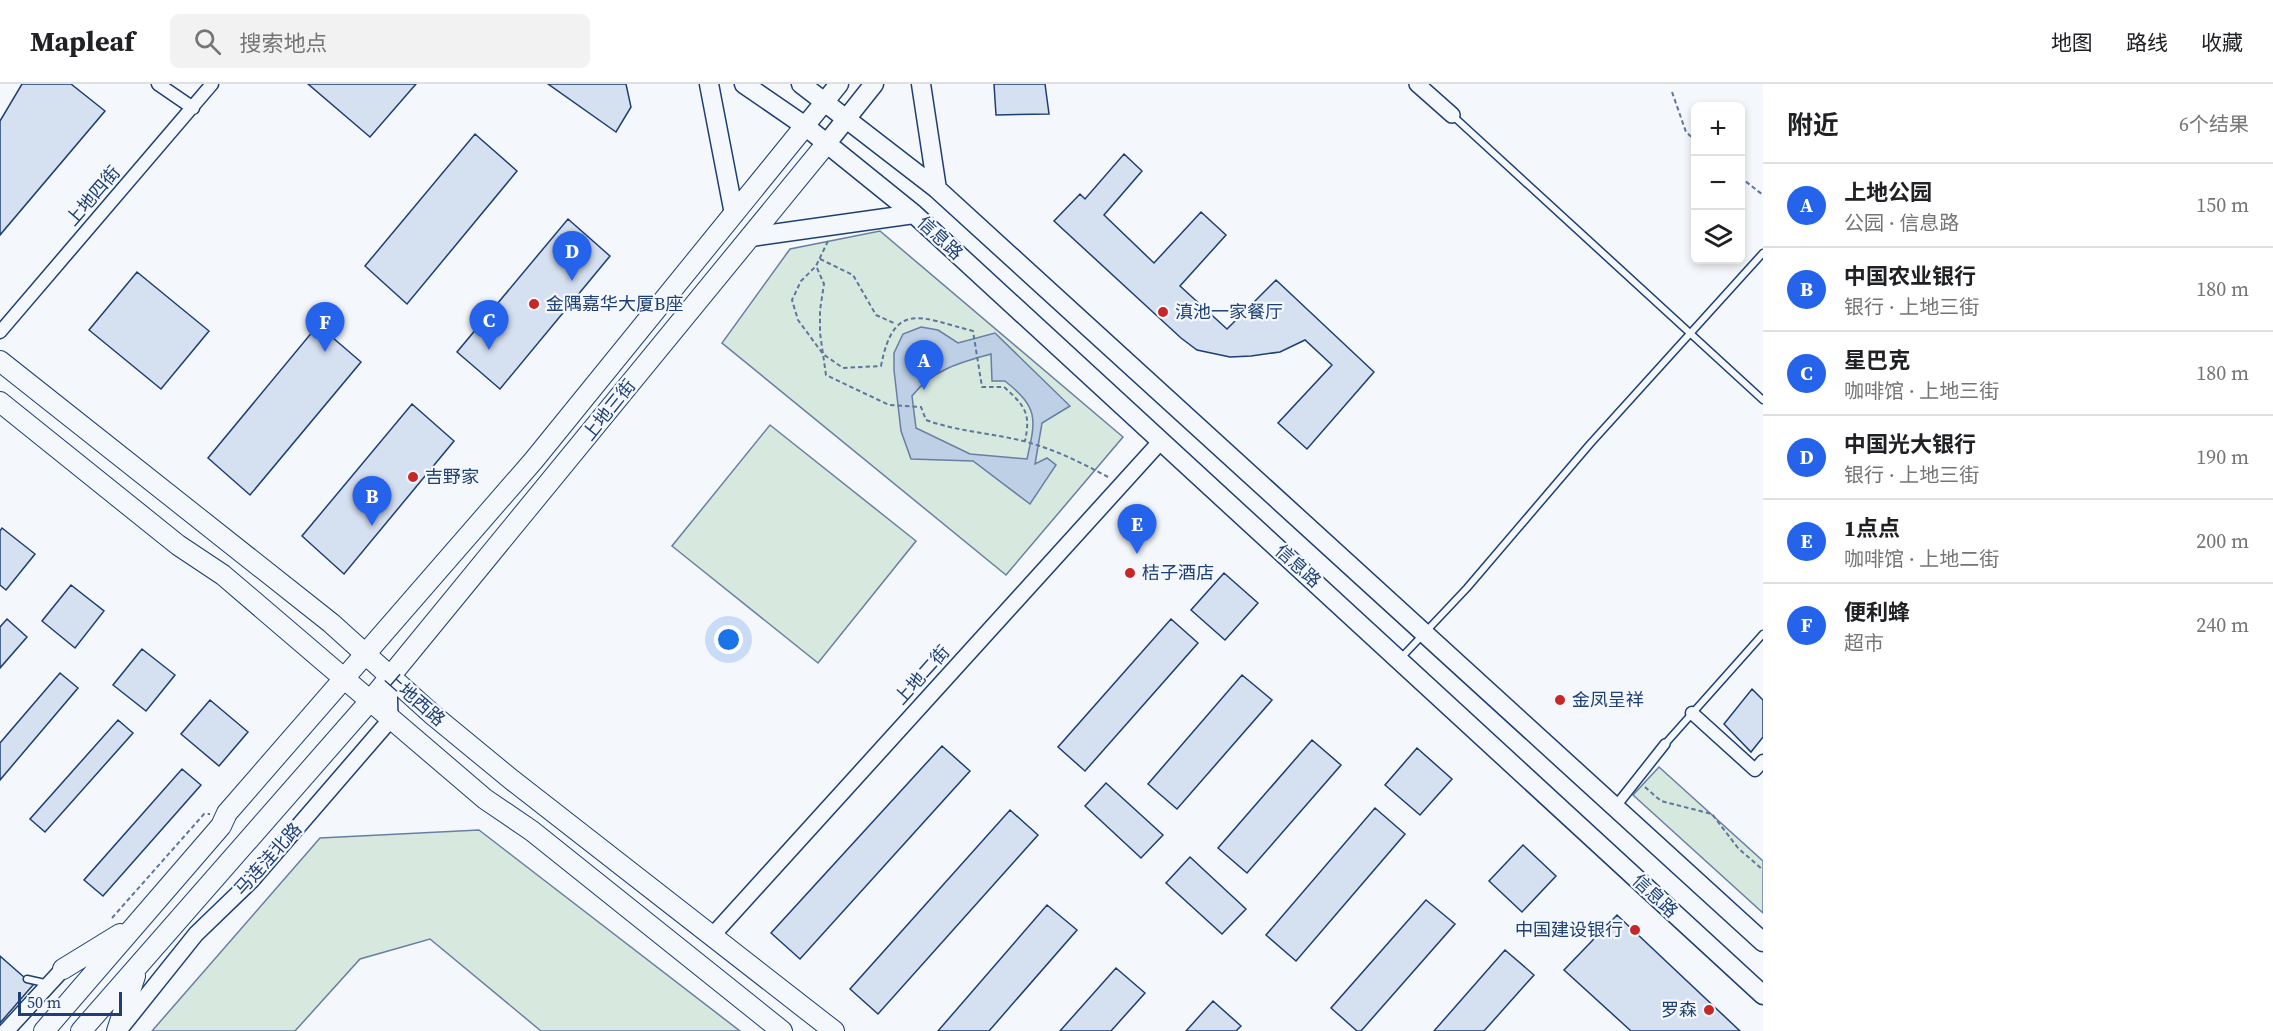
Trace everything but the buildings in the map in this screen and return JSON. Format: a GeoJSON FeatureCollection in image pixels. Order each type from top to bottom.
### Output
{"type":"FeatureCollection","features":[{"type":"Feature","properties":{"kind":"main road"},"geometry":{"type":"LineString","coordinates":[[709,84],[734,214]]}},
{"type":"Feature","properties":{"kind":"main road","name":"信息路"},"geometry":{"type":"LineString","coordinates":[[744,84],[806,126],[914,214],[1763,995]]}},
{"type":"Feature","properties":{"kind":"main road"},"geometry":{"type":"LineString","coordinates":[[801,84],[825,100]]}},
{"type":"Feature","properties":{"kind":"main road"},"geometry":{"type":"LineString","coordinates":[[806,126],[839,84]]}},
{"type":"Feature","properties":{"kind":"main road"},"geometry":{"type":"LineString","coordinates":[[827,143],[874,84]]}},
{"type":"Feature","properties":{"kind":"main road"},"geometry":{"type":"LineString","coordinates":[[921,84],[937,189]]}},
{"type":"Feature","properties":{"kind":"main road","name":"信息路"},"geometry":{"type":"LineString","coordinates":[[825,100],[937,189],[1763,942]]}},
{"type":"Feature","properties":{"kind":"main road","name":"上地三街"},"geometry":{"type":"LineString","coordinates":[[344,678],[534,460],[806,126]]}},
{"type":"Feature","properties":{"kind":"main road","name":"上地三街"},"geometry":{"type":"LineString","coordinates":[[370,701],[827,143]]}},
{"type":"Feature","properties":{"kind":"main road"},"geometry":{"type":"LineString","coordinates":[[751,237],[914,214]]}},
{"type":"Feature","properties":{"kind":"main road","name":"上地西路"},"geometry":{"type":"LineString","coordinates":[[0,362],[331,623],[389,677],[512,780],[796,1004],[834,1031]]}},
{"type":"Feature","properties":{"kind":"main road","name":"上地西路"},"geometry":{"type":"LineString","coordinates":[[0,402],[178,545],[223,575],[390,720],[485,798],[532,831],[782,1031]]}},
{"type":"Feature","properties":{"kind":"main road"},"geometry":{"type":"LineString","coordinates":[[44,1031],[221,826],[227,813],[344,678]]}},
{"type":"Feature","properties":{"kind":"main road","name":"马连洼北路"},"geometry":{"type":"LineString","coordinates":[[81,1031],[137,970],[370,701]]}},
{"type":"Feature","properties":{"kind":"main road"},"geometry":{"type":"LineString","coordinates":[[63,969],[135,924]]}},
{"type":"Feature","properties":{"kind":"main road"},"geometry":{"type":"LineString","coordinates":[[118,1031],[137,970]]}},
{"type":"Feature","properties":{"kind":"street"},"geometry":{"type":"LineString","coordinates":[[158,84],[193,108]]}},
{"type":"Feature","properties":{"kind":"street","name":"上地四街"},"geometry":{"type":"LineString","coordinates":[[0,332],[212,84]]}},
{"type":"Feature","properties":{"kind":"street"},"geometry":{"type":"LineString","coordinates":[[1417,84],[1452,115]]}},
{"type":"Feature","properties":{"kind":"street","name":"上地二街"},"geometry":{"type":"LineString","coordinates":[[712,936],[1161,441]]}},
{"type":"Feature","properties":{"kind":"street"},"geometry":{"type":"LineString","coordinates":[[389,677],[390,720]]}},
{"type":"Feature","properties":{"kind":"street"},"geometry":{"type":"LineString","coordinates":[[1692,714],[1755,770],[1763,761]]}},
{"type":"Feature","properties":{"kind":"street","name":"马连洼北路"},"geometry":{"type":"LineString","coordinates":[[118,1031],[196,934],[251,881],[390,720]]}},
{"type":"Feature","properties":{"kind":"street"},"geometry":{"type":"LineString","coordinates":[[1616,806],[1665,744]]}},
{"type":"Feature","properties":{"kind":"street"},"geometry":{"type":"LineString","coordinates":[[6,1031],[63,969]]}},
{"type":"Feature","properties":{"kind":"lane"},"geometry":{"type":"LineString","coordinates":[[1452,115],[1763,400]]}},
{"type":"Feature","properties":{"kind":"lane"},"geometry":{"type":"LineString","coordinates":[[1400,659],[1763,253]]}},
{"type":"Feature","properties":{"kind":"lane"},"geometry":{"type":"LineString","coordinates":[[1665,744],[1763,634]]}},
{"type":"Feature","properties":{"kind":"lane"},"geometry":{"type":"LineString","coordinates":[[27,979],[49,984]]}},
{"type":"Feature","properties":{"kind":"path"},"geometry":{"type":"LineString","coordinates":[[1672,92],[1686,132],[1691,137]]}},
{"type":"Feature","properties":{"kind":"path"},"geometry":{"type":"LineString","coordinates":[[1745,181],[1763,195]]}},
{"type":"Feature","properties":{"kind":"path"},"geometry":{"type":"LineString","coordinates":[[837,225],[816,266],[801,281],[792,300],[798,320],[823,354],[843,368],[881,366],[885,345],[896,324],[915,316],[973,332],[981,368],[982,387],[1004,387],[1021,404],[1029,421],[1025,441]]}},
{"type":"Feature","properties":{"kind":"path"},"geometry":{"type":"LineString","coordinates":[[820,259],[853,275],[876,315],[896,324]]}},
{"type":"Feature","properties":{"kind":"path"},"geometry":{"type":"LineString","coordinates":[[816,266],[824,284],[820,310],[826,375],[889,405],[921,407],[926,420],[949,428],[1025,441],[1053,450],[1121,484]]}},
{"type":"Feature","properties":{"kind":"path"},"geometry":{"type":"LineString","coordinates":[[1636,780],[1661,801],[1712,814],[1737,848],[1763,870]]}},
{"type":"Feature","properties":{"kind":"path"},"geometry":{"type":"LineString","coordinates":[[110,920],[204,814],[227,813]]}},
{"type":"Feature","properties":{"kind":"shaded area"},"geometry":{"type":"Polygon","coordinates":[[[880,231],[1123,437],[1006,575],[722,343],[790,249],[880,231]]]}},
{"type":"Feature","properties":{"kind":"shaded area"},"geometry":{"type":"Polygon","coordinates":[[[770,425],[916,541],[818,663],[672,546],[770,425]]]}},
{"type":"Feature","properties":{"kind":"shaded area"},"geometry":{"type":"Polygon","coordinates":[[[1659,767],[1763,861],[1763,913],[1633,795],[1659,767]]]}},
{"type":"Feature","properties":{"kind":"shaded area"},"geometry":{"type":"Polygon","coordinates":[[[479,830],[740,1031],[541,1031],[430,939],[360,959],[295,1031],[152,1031],[320,838],[479,830]]]}},
{"type":"Feature","properties":{"kind":"water"},"geometry":{"type":"Polygon","coordinates":[[[921,327],[938,330],[958,343],[995,333],[1070,406],[1042,423],[1035,464],[1047,458],[1056,465],[1030,504],[973,461],[911,459],[901,431],[894,370],[894,353],[903,334],[921,327]],[[991,354],[938,373],[912,396],[916,428],[970,454],[1027,459],[1033,424],[1029,407],[1016,390],[1005,381],[992,381],[991,354]]]}},
{"type":"Feature","properties":{"kind":"place","name":"中国光大银行"},"geometry":{"type":"Point","coordinates":[572,281]}},
{"type":"Feature","properties":{"kind":"place","name":"金隅嘉华大厦B座"},"geometry":{"type":"Point","coordinates":[534,304]}},
{"type":"Feature","properties":{"kind":"place","name":"滇池一家餐厅"},"geometry":{"type":"Point","coordinates":[1163,312]}},
{"type":"Feature","properties":{"kind":"place","name":"星巴克"},"geometry":{"type":"Point","coordinates":[489,350]}},
{"type":"Feature","properties":{"kind":"place","name":"便利蜂"},"geometry":{"type":"Point","coordinates":[325,352]}},
{"type":"Feature","properties":{"kind":"place","name":"上地公园"},"geometry":{"type":"Point","coordinates":[924,390]}},
{"type":"Feature","properties":{"kind":"place","name":"吉野家"},"geometry":{"type":"Point","coordinates":[413,477]}},
{"type":"Feature","properties":{"kind":"place","name":"中国农业银行"},"geometry":{"type":"Point","coordinates":[372,526]}},
{"type":"Feature","properties":{"kind":"place","name":"1点点"},"geometry":{"type":"Point","coordinates":[1137,554]}},
{"type":"Feature","properties":{"kind":"place","name":"桔子酒店"},"geometry":{"type":"Point","coordinates":[1130,573]}},
{"type":"Feature","properties":{"kind":"place","name":"金凤呈祥"},"geometry":{"type":"Point","coordinates":[1560,700]}},
{"type":"Feature","properties":{"kind":"place","name":"中国建设银行"},"geometry":{"type":"Point","coordinates":[1635,930]}},
{"type":"Feature","properties":{"kind":"place","name":"罗森"},"geometry":{"type":"Point","coordinates":[1709,1010]}}]}
